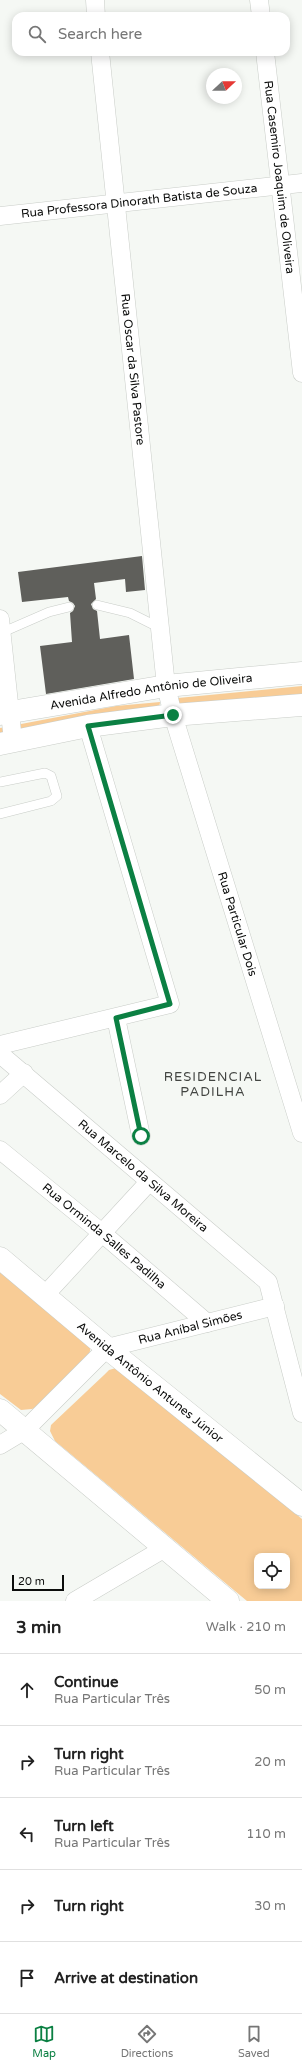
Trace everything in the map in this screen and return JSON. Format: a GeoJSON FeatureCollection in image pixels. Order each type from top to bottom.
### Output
{"type":"FeatureCollection","features":[{"type":"Feature","properties":{"kind":"main road","name":"Avenida Alfredo Antônio de Oliveira"},"geometry":{"type":"LineString","coordinates":[[5,713],[166,686],[302,673]]}},
{"type":"Feature","properties":{"kind":"main road","name":"Avenida Alfredo Antônio de Oliveira"},"geometry":{"type":"LineString","coordinates":[[7,742],[88,726],[173,715],[302,705]]}},
{"type":"Feature","properties":{"kind":"main road","name":"Avenida Antônio Antunes Júnior"},"geometry":{"type":"LineString","coordinates":[[0,1258],[108,1348],[302,1505]]}},
{"type":"Feature","properties":{"kind":"main road"},"geometry":{"type":"LineString","coordinates":[[0,1410],[228,1601]]}},
{"type":"Feature","properties":{"kind":"street"},"geometry":{"type":"LineString","coordinates":[[94,0],[96,12]]}},
{"type":"Feature","properties":{"kind":"street"},"geometry":{"type":"LineString","coordinates":[[259,0],[260,12]]}},
{"type":"Feature","properties":{"kind":"street","name":"Rua Oscar da Silva Pastore"},"geometry":{"type":"LineString","coordinates":[[100,56],[166,686]]}},
{"type":"Feature","properties":{"kind":"street","name":"Rua Casemiro Joaquim de Oliveira"},"geometry":{"type":"LineString","coordinates":[[265,56],[279,186],[302,373]]}},
{"type":"Feature","properties":{"kind":"street","name":"Rua Professora Dinorath Batista de Souza"},"geometry":{"type":"LineString","coordinates":[[0,216],[302,183]]}},
{"type":"Feature","properties":{"kind":"street"},"geometry":{"type":"LineString","coordinates":[[1,626],[7,742]]}},
{"type":"Feature","properties":{"kind":"street","name":"Rua Particular Dois"},"geometry":{"type":"LineString","coordinates":[[166,686],[173,715],[302,1133]]}},
{"type":"Feature","properties":{"kind":"street"},"geometry":{"type":"LineString","coordinates":[[0,1045],[170,1004],[88,726]]}},
{"type":"Feature","properties":{"kind":"street"},"geometry":{"type":"LineString","coordinates":[[116,1018],[141,1136]]}},
{"type":"Feature","properties":{"kind":"street","name":"Rua Marcelo da Silva Moreira"},"geometry":{"type":"LineString","coordinates":[[0,1054],[268,1282],[302,1413]]}},
{"type":"Feature","properties":{"kind":"street"},"geometry":{"type":"LineString","coordinates":[[0,1094],[24,1073]]}},
{"type":"Feature","properties":{"kind":"street","name":"Rua Orminda Salles Padilha"},"geometry":{"type":"LineString","coordinates":[[0,1150],[102,1233],[207,1323]]}},
{"type":"Feature","properties":{"kind":"street"},"geometry":{"type":"LineString","coordinates":[[45,1295],[149,1182]]}},
{"type":"Feature","properties":{"kind":"street","name":"Rua Aníbal Simões"},"geometry":{"type":"LineString","coordinates":[[108,1348],[275,1306]]}},
{"type":"Feature","properties":{"kind":"street"},"geometry":{"type":"LineString","coordinates":[[0,1445],[25,1430],[108,1348]]}},
{"type":"Feature","properties":{"kind":"street"},"geometry":{"type":"LineString","coordinates":[[75,1601],[165,1548]]}},
{"type":"Feature","properties":{"kind":"lane"},"geometry":{"type":"LineString","coordinates":[[97,604],[130,613],[160,628]]}},
{"type":"Feature","properties":{"kind":"lane"},"geometry":{"type":"LineString","coordinates":[[1,626],[69,607]]}},
{"type":"Feature","properties":{"kind":"lane"},"geometry":{"type":"LineString","coordinates":[[0,782],[45,773],[51,776],[57,796],[51,801],[0,814]]}},
{"type":"Feature","properties":{"kind":"shaded area"},"geometry":{"type":"Polygon","coordinates":[[[302,686],[302,699],[179,708],[178,698],[302,686]]]}},
{"type":"Feature","properties":{"kind":"shaded area"},"geometry":{"type":"Polygon","coordinates":[[[160,702],[159,709],[0,738],[0,728],[116,706],[160,702]]]}},
{"type":"Feature","properties":{"kind":"shaded area"},"geometry":{"type":"Polygon","coordinates":[[[0,1267],[91,1345],[89,1356],[39,1406],[32,1409],[21,1410],[0,1394],[0,1267]]]}},
{"type":"Feature","properties":{"kind":"shaded area"},"geometry":{"type":"Polygon","coordinates":[[[116,1368],[123,1371],[302,1519],[302,1601],[247,1601],[55,1441],[50,1431],[51,1425],[109,1370],[116,1368]]]}},
{"type":"Feature","properties":{"kind":"building"},"geometry":{"type":"Polygon","coordinates":[[[142,556],[145,590],[126,592],[125,579],[94,583],[96,599],[91,604],[93,609],[97,611],[100,639],[129,635],[134,679],[46,694],[40,646],[72,642],[70,613],[73,611],[75,606],[69,601],[68,597],[22,602],[18,572],[142,556]]]}},
{"type":"Feature","properties":{"kind":"district","name":"RESIDENCIAL PADILHA"},"geometry":{"type":"Point","coordinates":[213,1084]}},
{"type":"Feature","properties":{"kind":"route"},"geometry":{"type":"LineString","coordinates":[[141,1136],[116,1018],[170,1004],[88,726],[173,715]]}}]}
